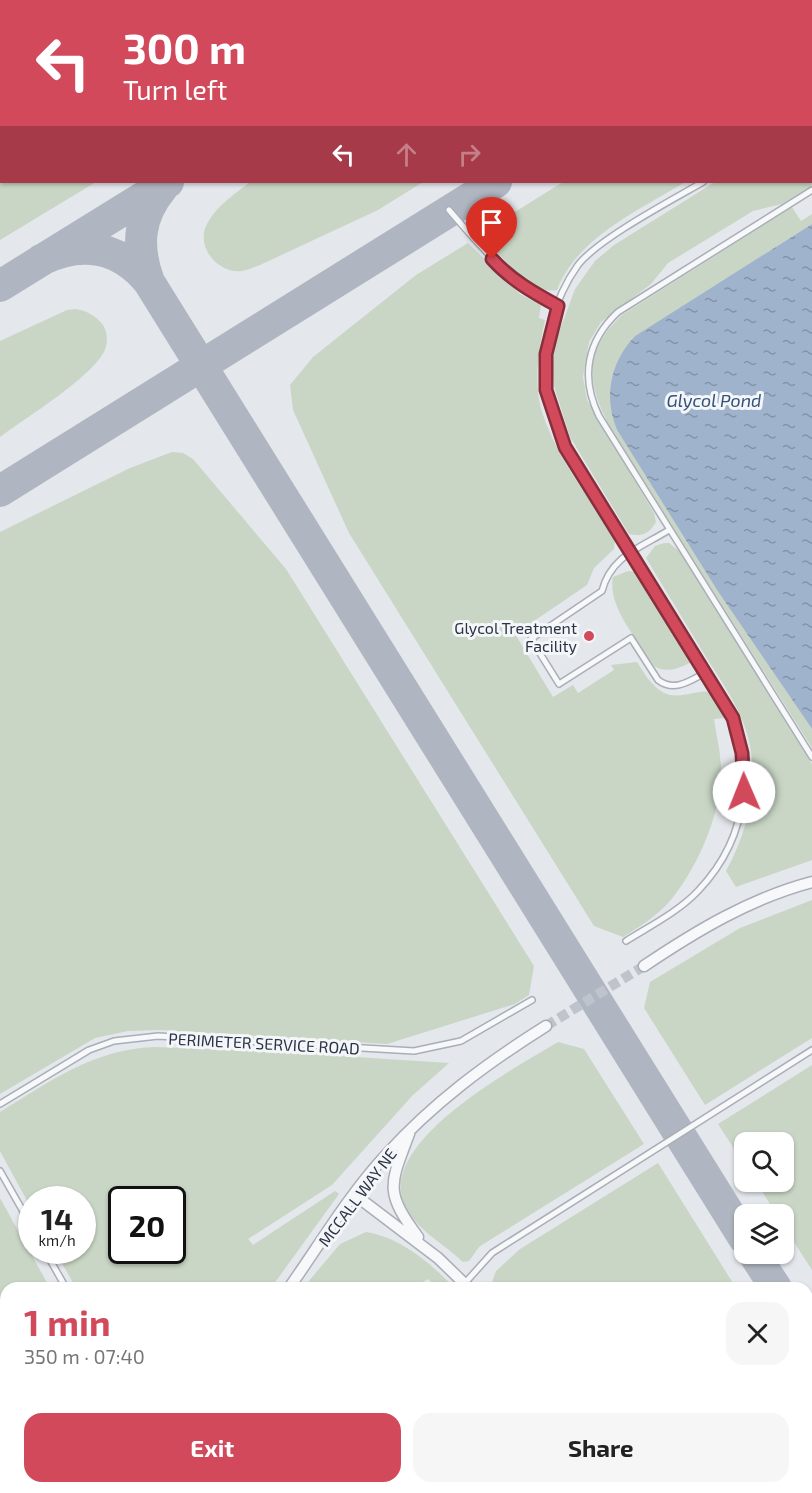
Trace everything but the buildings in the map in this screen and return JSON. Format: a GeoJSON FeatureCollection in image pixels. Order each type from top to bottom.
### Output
{"type":"FeatureCollection","features":[{"type":"Feature","properties":{"kind":"street"},"geometry":{"type":"LineString","coordinates":[[644,966],[723,918],[762,899],[812,882]]}},
{"type":"Feature","properties":{"kind":"street","name":"MCCALL WAY NE"},"geometry":{"type":"LineString","coordinates":[[293,1282],[385,1155],[442,1099],[472,1075],[546,1026]]}},
{"type":"Feature","properties":{"kind":"street"},"geometry":{"type":"LineString","coordinates":[[410,1131],[397,1166],[392,1192],[401,1215],[425,1247]]}},
{"type":"Feature","properties":{"kind":"street"},"geometry":{"type":"LineString","coordinates":[[355,1195],[425,1247],[463,1282]]}},
{"type":"Feature","properties":{"kind":"lane"},"geometry":{"type":"LineString","coordinates":[[626,941],[684,904],[698,892],[721,861],[736,828],[744,792],[742,753],[733,718],[707,672],[565,447],[546,390],[546,354],[558,306],[579,264],[604,243],[701,183]]}},
{"type":"Feature","properties":{"kind":"lane"},"geometry":{"type":"LineString","coordinates":[[812,190],[618,312],[602,329],[592,345],[587,369],[594,405],[669,530],[812,757]]}},
{"type":"Feature","properties":{"kind":"lane"},"geometry":{"type":"LineString","coordinates":[[449,210],[503,271],[530,291],[558,306]]}},
{"type":"Feature","properties":{"kind":"lane"},"geometry":{"type":"LineString","coordinates":[[669,530],[632,552],[611,568],[602,591],[531,639],[559,684],[631,638],[658,680],[664,684],[677,686],[707,672]]}},
{"type":"Feature","properties":{"kind":"lane","name":"PERIMETER SERVICE ROAD"},"geometry":{"type":"LineString","coordinates":[[0,1104],[89,1050],[114,1041],[158,1036],[414,1051],[461,1041],[532,1000]]}},
{"type":"Feature","properties":{"kind":"lane"},"geometry":{"type":"LineString","coordinates":[[470,1282],[492,1253],[812,1050]]}},
{"type":"Feature","properties":{"kind":"lane"},"geometry":{"type":"LineString","coordinates":[[0,1171],[18,1202]]}},
{"type":"Feature","properties":{"kind":"lane"},"geometry":{"type":"LineString","coordinates":[[52,1264],[63,1282]]}},
{"type":"Feature","properties":{"kind":"green space"},"geometry":{"type":"Polygon","coordinates":[[[0,183],[94,183],[0,240],[0,183]]]}},
{"type":"Feature","properties":{"kind":"green space"},"geometry":{"type":"Polygon","coordinates":[[[249,183],[421,183],[378,210],[244,271],[233,271],[217,264],[206,250],[204,233],[207,224],[226,201],[249,183]]]}},
{"type":"Feature","properties":{"kind":"green space"},"geometry":{"type":"Polygon","coordinates":[[[561,183],[683,183],[594,240],[566,271],[557,290],[547,290],[525,279],[481,233],[561,183]]]}},
{"type":"Feature","properties":{"kind":"green space"},"geometry":{"type":"Polygon","coordinates":[[[713,183],[812,183],[782,204],[753,211],[668,263],[651,284],[601,322],[589,342],[583,377],[587,400],[654,513],[656,522],[651,529],[645,534],[638,535],[629,534],[570,437],[554,386],[552,362],[555,343],[575,289],[595,261],[614,245],[713,183]]]}},
{"type":"Feature","properties":{"kind":"green space"},"geometry":{"type":"Polygon","coordinates":[[[792,207],[801,221],[812,214],[812,224],[635,336],[626,346],[615,368],[611,380],[610,405],[617,430],[717,590],[812,729],[812,748],[611,429],[597,398],[592,369],[600,343],[622,315],[792,207]]]}},
{"type":"Feature","properties":{"kind":"green space"},"geometry":{"type":"Polygon","coordinates":[[[468,243],[520,294],[541,305],[539,318],[545,320],[537,378],[542,412],[548,429],[574,477],[615,539],[614,549],[594,568],[587,585],[515,634],[553,697],[573,685],[578,693],[614,670],[611,665],[637,662],[655,686],[667,694],[686,695],[711,692],[724,718],[714,719],[721,765],[721,782],[707,837],[681,887],[670,901],[654,916],[623,937],[594,926],[349,533],[293,410],[290,385],[313,357],[416,275],[468,243]]]}},
{"type":"Feature","properties":{"kind":"green space"},"geometry":{"type":"Polygon","coordinates":[[[76,309],[91,314],[103,325],[107,338],[104,352],[96,363],[72,385],[0,437],[0,341],[67,310],[76,309]]]}},
{"type":"Feature","properties":{"kind":"green space"},"geometry":{"type":"Polygon","coordinates":[[[172,452],[183,453],[193,459],[286,569],[534,966],[529,995],[515,1004],[387,1044],[160,1030],[128,1031],[95,1038],[0,1094],[0,532],[130,468],[172,452]]]}},
{"type":"Feature","properties":{"kind":"green space"},"geometry":{"type":"Polygon","coordinates":[[[669,543],[679,551],[812,764],[812,860],[736,887],[726,871],[742,834],[752,795],[752,756],[748,736],[729,694],[646,558],[655,546],[669,543]]]}},
{"type":"Feature","properties":{"kind":"green space"},"geometry":{"type":"Polygon","coordinates":[[[628,571],[636,572],[692,662],[668,670],[654,666],[619,612],[615,600],[612,588],[613,577],[628,571]]]}},
{"type":"Feature","properties":{"kind":"green space"},"geometry":{"type":"Polygon","coordinates":[[[812,900],[812,1038],[705,1105],[644,1008],[650,982],[740,928],[812,900]]]}},
{"type":"Feature","properties":{"kind":"green space"},"geometry":{"type":"Polygon","coordinates":[[[558,1042],[584,1049],[644,1144],[479,1247],[469,1261],[463,1262],[422,1229],[404,1204],[401,1180],[411,1156],[430,1132],[455,1109],[512,1069],[558,1042]]]}},
{"type":"Feature","properties":{"kind":"green space"},"geometry":{"type":"Polygon","coordinates":[[[154,1047],[246,1050],[449,1063],[412,1096],[332,1185],[248,1239],[253,1245],[335,1191],[339,1194],[275,1282],[73,1282],[62,1264],[96,1264],[96,1186],[19,1186],[0,1151],[0,1112],[54,1079],[92,1061],[132,1049],[154,1047]]]}},
{"type":"Feature","properties":{"kind":"green space"},"geometry":{"type":"Polygon","coordinates":[[[812,1065],[812,1270],[794,1242],[794,1204],[770,1204],[762,1192],[794,1192],[794,1132],[734,1132],[734,1149],[718,1124],[812,1065]]]}},
{"type":"Feature","properties":{"kind":"green space"},"geometry":{"type":"Polygon","coordinates":[[[658,1163],[732,1282],[492,1282],[496,1271],[520,1249],[658,1163]]]}},
{"type":"Feature","properties":{"kind":"green space"},"geometry":{"type":"Polygon","coordinates":[[[0,1198],[18,1230],[18,1264],[37,1264],[47,1282],[0,1282],[0,1198]]]}},
{"type":"Feature","properties":{"kind":"green space"},"geometry":{"type":"Polygon","coordinates":[[[366,1232],[379,1235],[415,1253],[449,1282],[431,1282],[428,1279],[423,1282],[308,1282],[340,1244],[366,1232]]]}},
{"type":"Feature","properties":{"kind":"water","name":"Glycol Pond"},"geometry":{"type":"Polygon","coordinates":[[[812,224],[812,729],[717,590],[617,430],[610,405],[610,393],[615,368],[626,346],[635,336],[812,224]]]}},
{"type":"Feature","properties":{"kind":"taxiway"},"geometry":{"type":"LineString","coordinates":[[0,286],[166,183]]}},
{"type":"Feature","properties":{"kind":"taxiway"},"geometry":{"type":"LineString","coordinates":[[0,491],[494,183]]}},
{"type":"Feature","properties":{"kind":"taxiway"},"geometry":{"type":"LineString","coordinates":[[149,282],[142,257],[142,233],[148,210],[162,188]]}},
{"type":"Feature","properties":{"kind":"taxiway"},"geometry":{"type":"LineString","coordinates":[[41,260],[71,250],[99,250],[126,261],[149,282],[734,1222]]}},
{"type":"Feature","properties":{"kind":"taxiway"},"geometry":{"type":"LineString","coordinates":[[760,1264],[772,1282]]}},
{"type":"Feature","properties":{"kind":"tunnel"},"geometry":{"type":"LineString","coordinates":[[546,1026],[644,966]]}},
{"type":"Feature","properties":{"kind":"place","name":"Glycol Treatment Facility"},"geometry":{"type":"Point","coordinates":[589,636]}},
{"type":"Feature","properties":{"kind":"route"},"geometry":{"type":"LineString","coordinates":[[492,259],[503,271],[530,291],[558,306],[546,354],[546,390],[565,447],[707,672],[733,718],[742,753],[744,792]]}}]}
